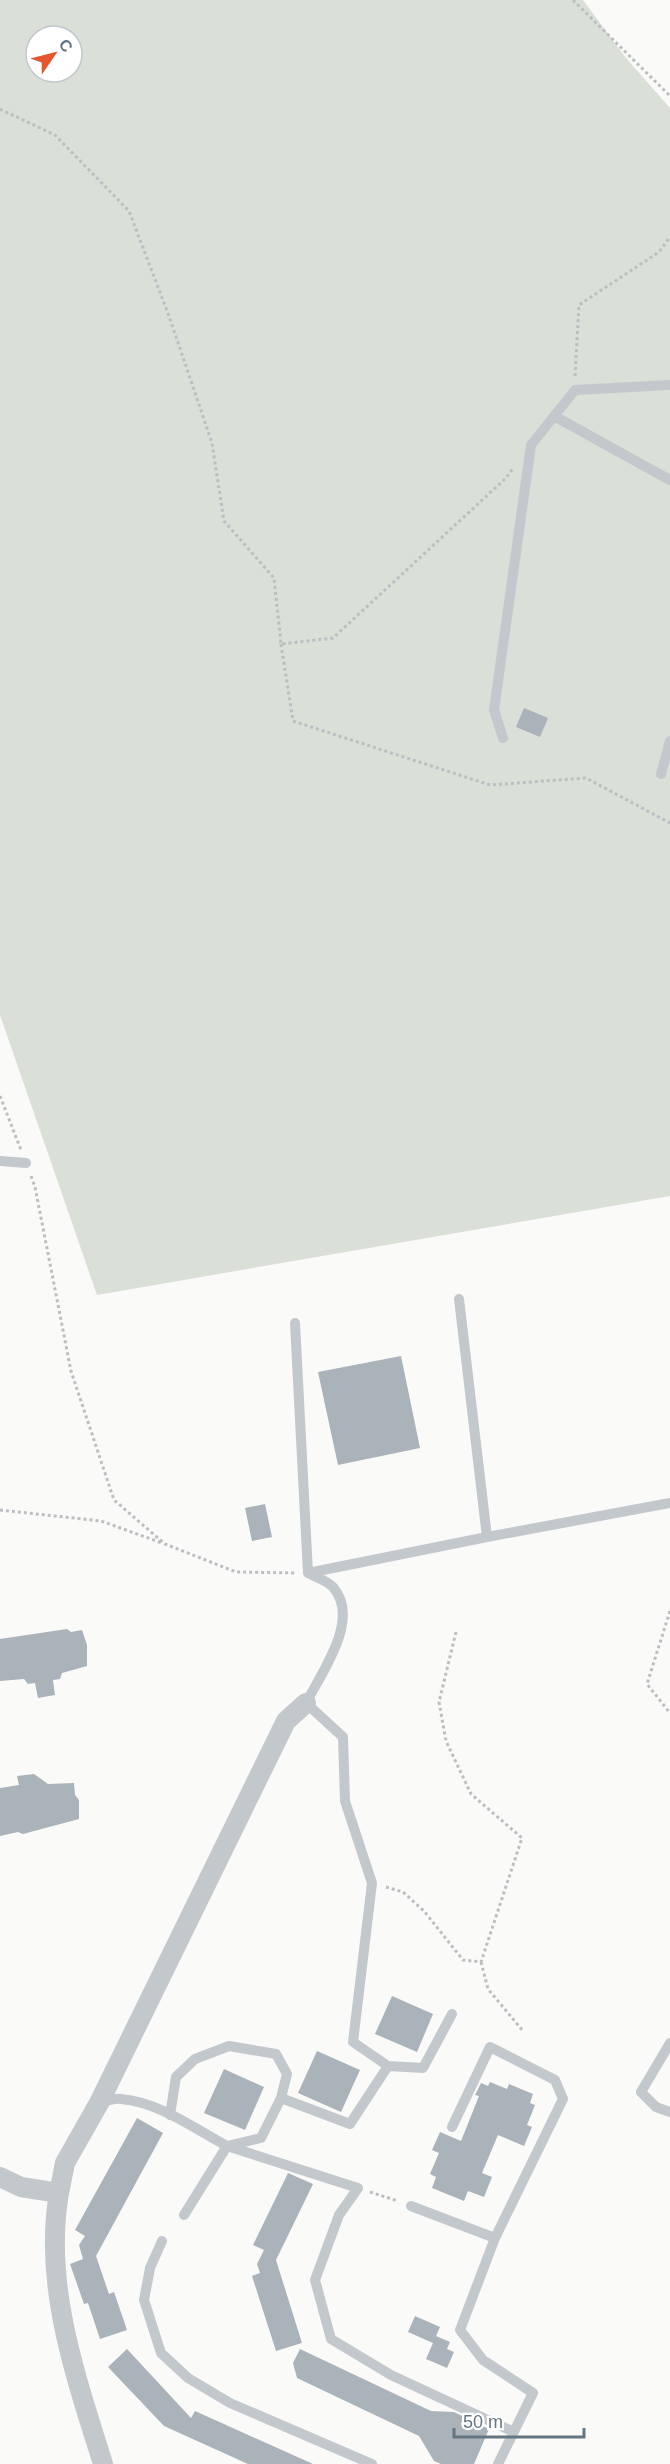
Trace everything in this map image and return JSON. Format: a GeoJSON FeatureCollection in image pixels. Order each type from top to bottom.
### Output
{"type":"FeatureCollection","features":[{"type":"Feature","properties":{"kind":"street"},"geometry":{"type":"LineString","coordinates":[[103,2464],[64,2334],[55,2254],[54,2222],[66,2163],[99,2103],[286,1721],[306,1703]]}},
{"type":"Feature","properties":{"kind":"street"},"geometry":{"type":"LineString","coordinates":[[0,2177],[21,2187],[59,2193]]}},
{"type":"Feature","properties":{"kind":"lane"},"geometry":{"type":"LineString","coordinates":[[503,738],[494,710],[531,445],[575,390],[670,386]]}},
{"type":"Feature","properties":{"kind":"lane"},"geometry":{"type":"LineString","coordinates":[[554,416],[670,480]]}},
{"type":"Feature","properties":{"kind":"lane"},"geometry":{"type":"LineString","coordinates":[[661,774],[670,741]]}},
{"type":"Feature","properties":{"kind":"lane"},"geometry":{"type":"LineString","coordinates":[[0,1161],[26,1163]]}},
{"type":"Feature","properties":{"kind":"lane"},"geometry":{"type":"LineString","coordinates":[[459,1299],[487,1537]]}},
{"type":"Feature","properties":{"kind":"lane"},"geometry":{"type":"LineString","coordinates":[[295,1323],[308,1574]]}},
{"type":"Feature","properties":{"kind":"lane"},"geometry":{"type":"LineString","coordinates":[[308,1574],[487,1537],[670,1503]]}},
{"type":"Feature","properties":{"kind":"lane"},"geometry":{"type":"LineString","coordinates":[[308,1574],[332,1586],[342,1605],[341,1636],[306,1703],[343,1737],[345,1801],[372,1883],[352,2042],[388,2066],[423,2068],[452,2014]]}},
{"type":"Feature","properties":{"kind":"lane"},"geometry":{"type":"LineString","coordinates":[[670,2043],[641,2092],[656,2107],[670,2112]]}},
{"type":"Feature","properties":{"kind":"lane"},"geometry":{"type":"LineString","coordinates":[[170,2115],[177,2078],[195,2059],[229,2046],[276,2055],[287,2074],[281,2098],[261,2138],[227,2146],[184,2215]]}},
{"type":"Feature","properties":{"kind":"lane"},"geometry":{"type":"LineString","coordinates":[[453,2127],[490,2047],[555,2080],[563,2098],[495,2238],[460,2330],[483,2360],[533,2393],[498,2464]]}},
{"type":"Feature","properties":{"kind":"lane"},"geometry":{"type":"LineString","coordinates":[[281,2098],[350,2124],[388,2066]]}},
{"type":"Feature","properties":{"kind":"lane"},"geometry":{"type":"LineString","coordinates":[[99,2103],[119,2098],[139,2102],[170,2115],[227,2146],[358,2188],[339,2215],[315,2280],[331,2339],[391,2375],[514,2432]]}},
{"type":"Feature","properties":{"kind":"lane"},"geometry":{"type":"LineString","coordinates":[[411,2206],[495,2238]]}},
{"type":"Feature","properties":{"kind":"lane"},"geometry":{"type":"LineString","coordinates":[[162,2241],[150,2268],[144,2300],[161,2353],[188,2378],[230,2403],[372,2464]]}},
{"type":"Feature","properties":{"kind":"path"},"geometry":{"type":"LineString","coordinates":[[573,0],[670,96]]}},
{"type":"Feature","properties":{"kind":"path"},"geometry":{"type":"LineString","coordinates":[[0,109],[55,135],[129,211],[212,443],[224,521],[274,578],[293,721],[490,785],[586,778],[670,824]]}},
{"type":"Feature","properties":{"kind":"path"},"geometry":{"type":"LineString","coordinates":[[575,390],[579,304],[659,252],[670,237]]}},
{"type":"Feature","properties":{"kind":"path"},"geometry":{"type":"LineString","coordinates":[[281,644],[333,638],[506,478],[531,445]]}},
{"type":"Feature","properties":{"kind":"path"},"geometry":{"type":"LineString","coordinates":[[0,1096],[35,1187],[71,1371],[114,1500],[165,1544]]}},
{"type":"Feature","properties":{"kind":"path"},"geometry":{"type":"LineString","coordinates":[[0,1510],[101,1521],[236,1572],[308,1574]]}},
{"type":"Feature","properties":{"kind":"path"},"geometry":{"type":"LineString","coordinates":[[670,1611],[647,1684],[670,1713]]}},
{"type":"Feature","properties":{"kind":"path"},"geometry":{"type":"LineString","coordinates":[[456,1632],[439,1702],[446,1741],[471,1794],[522,1838],[481,1962],[488,1989],[523,2031]]}},
{"type":"Feature","properties":{"kind":"path"},"geometry":{"type":"LineString","coordinates":[[372,1883],[403,1892],[424,1911],[463,1960],[481,1962]]}},
{"type":"Feature","properties":{"kind":"path"},"geometry":{"type":"LineString","coordinates":[[358,2188],[411,2206]]}},
{"type":"Feature","properties":{"kind":"shaded area"},"geometry":{"type":"Polygon","coordinates":[[[0,0],[583,0],[626,58],[670,108],[670,1196],[97,1295],[0,1015],[0,0]]]}},
{"type":"Feature","properties":{"kind":"building"},"geometry":{"type":"Polygon","coordinates":[[[524,708],[548,718],[540,737],[516,727],[524,708]]]}},
{"type":"Feature","properties":{"kind":"building"},"geometry":{"type":"Polygon","coordinates":[[[401,1356],[420,1448],[338,1465],[318,1372],[401,1356]]]}},
{"type":"Feature","properties":{"kind":"building"},"geometry":{"type":"Polygon","coordinates":[[[265,1504],[272,1537],[252,1541],[245,1508],[265,1504]]]}},
{"type":"Feature","properties":{"kind":"building"},"geometry":{"type":"Polygon","coordinates":[[[67,1629],[71,1632],[82,1630],[87,1645],[87,1666],[62,1673],[60,1679],[53,1680],[55,1695],[38,1698],[35,1683],[28,1684],[24,1679],[0,1681],[0,1639],[67,1629]]]}},
{"type":"Feature","properties":{"kind":"building"},"geometry":{"type":"Polygon","coordinates":[[[34,1774],[48,1784],[74,1783],[75,1795],[79,1800],[79,1819],[23,1834],[18,1832],[0,1836],[0,1788],[19,1785],[17,1776],[34,1774]]]}},
{"type":"Feature","properties":{"kind":"building"},"geometry":{"type":"Polygon","coordinates":[[[392,1996],[433,2014],[417,2052],[375,2034],[392,1996]]]}},
{"type":"Feature","properties":{"kind":"building"},"geometry":{"type":"Polygon","coordinates":[[[317,2051],[360,2070],[341,2112],[298,2093],[317,2051]]]}},
{"type":"Feature","properties":{"kind":"building"},"geometry":{"type":"Polygon","coordinates":[[[224,2069],[264,2087],[245,2130],[204,2113],[224,2069]]]}},
{"type":"Feature","properties":{"kind":"building"},"geometry":{"type":"Polygon","coordinates":[[[490,2082],[507,2089],[509,2084],[533,2094],[530,2103],[535,2105],[527,2125],[532,2127],[524,2146],[498,2135],[482,2173],[492,2177],[484,2197],[468,2191],[464,2201],[432,2188],[436,2177],[430,2174],[439,2153],[432,2150],[440,2132],[461,2141],[479,2096],[475,2095],[481,2083],[488,2086],[490,2082]]]}},
{"type":"Feature","properties":{"kind":"building"},"geometry":{"type":"Polygon","coordinates":[[[137,2118],[163,2133],[96,2256],[109,2294],[114,2292],[127,2330],[100,2339],[88,2303],[84,2304],[70,2264],[83,2259],[79,2245],[85,2236],[75,2230],[137,2118]]]}},
{"type":"Feature","properties":{"kind":"building"},"geometry":{"type":"Polygon","coordinates":[[[288,2173],[313,2184],[276,2260],[302,2343],[276,2351],[252,2276],[260,2273],[257,2264],[264,2250],[253,2245],[288,2173]]]}},
{"type":"Feature","properties":{"kind":"building"},"geometry":{"type":"Polygon","coordinates":[[[415,2316],[440,2327],[433,2343],[408,2332],[415,2316]]]}},
{"type":"Feature","properties":{"kind":"building"},"geometry":{"type":"Polygon","coordinates":[[[436,2336],[450,2342],[447,2349],[454,2352],[447,2368],[426,2359],[436,2336]]]}},
{"type":"Feature","properties":{"kind":"building"},"geometry":{"type":"Polygon","coordinates":[[[127,2349],[191,2418],[195,2411],[313,2464],[248,2464],[164,2426],[108,2367],[127,2349]]]}},
{"type":"Feature","properties":{"kind":"building"},"geometry":{"type":"Polygon","coordinates":[[[300,2349],[431,2411],[454,2412],[489,2429],[474,2464],[441,2464],[434,2461],[419,2436],[297,2378],[293,2363],[300,2349]]]}}]}
